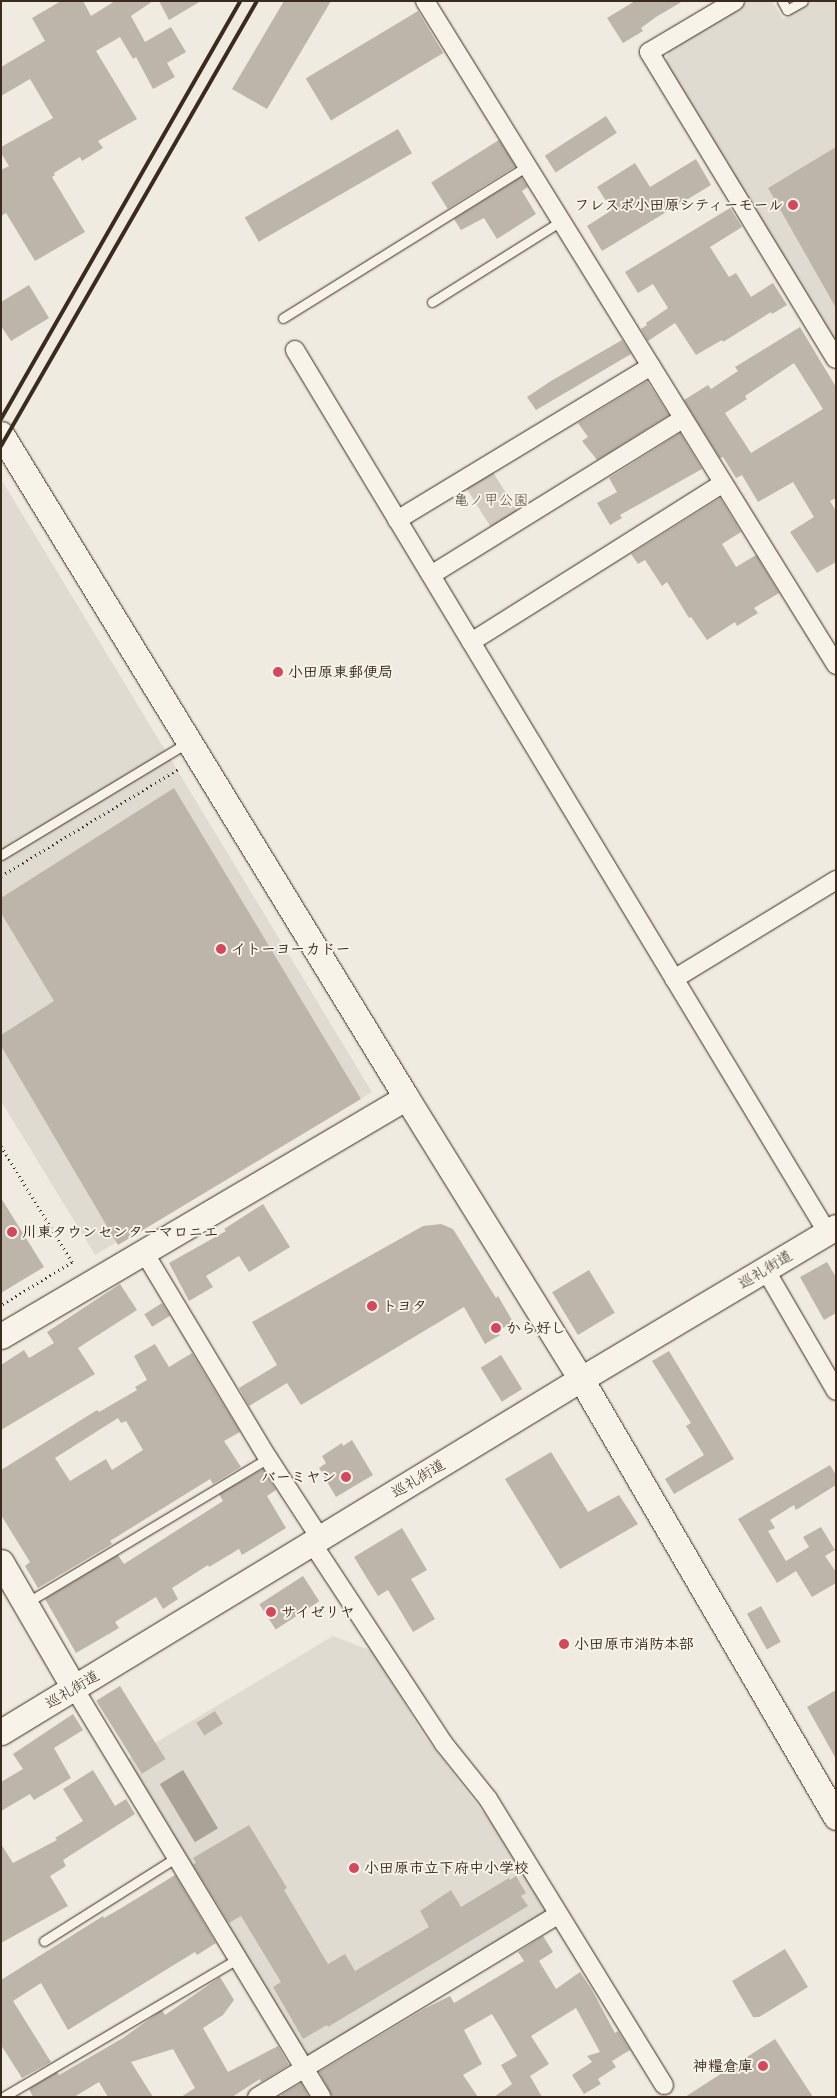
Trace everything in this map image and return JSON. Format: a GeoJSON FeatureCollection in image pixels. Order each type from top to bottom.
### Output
{"type":"FeatureCollection","features":[{"type":"Feature","properties":{"kind":"street"},"geometry":{"type":"LineString","coordinates":[[425,1],[836,665]]}},
{"type":"Feature","properties":{"kind":"street"},"geometry":{"type":"LineString","coordinates":[[735,1],[648,52],[836,359]]}},
{"type":"Feature","properties":{"kind":"street"},"geometry":{"type":"LineString","coordinates":[[295,350],[674,979],[831,1229]]}},
{"type":"Feature","properties":{"kind":"street"},"geometry":{"type":"LineString","coordinates":[[397,520],[651,366]]}},
{"type":"Feature","properties":{"kind":"street"},"geometry":{"type":"LineString","coordinates":[[431,575],[683,419]]}},
{"type":"Feature","properties":{"kind":"street"},"geometry":{"type":"LineString","coordinates":[[1,434],[406,1097],[581,1379],[836,1817]]}},
{"type":"Feature","properties":{"kind":"street"},"geometry":{"type":"LineString","coordinates":[[471,642],[723,483]]}},
{"type":"Feature","properties":{"kind":"street"},"geometry":{"type":"LineString","coordinates":[[674,979],[836,880]]}},
{"type":"Feature","properties":{"kind":"street"},"geometry":{"type":"LineString","coordinates":[[1,1336],[406,1097]]}},
{"type":"Feature","properties":{"kind":"street","name":"巡礼街道"},"geometry":{"type":"LineString","coordinates":[[1,1732],[831,1229]]}},
{"type":"Feature","properties":{"kind":"street"},"geometry":{"type":"LineString","coordinates":[[144,1252],[316,1540],[444,1744],[488,1799],[664,2085]]}},
{"type":"Feature","properties":{"kind":"street"},"geometry":{"type":"LineString","coordinates":[[765,1269],[836,1392]]}},
{"type":"Feature","properties":{"kind":"street"},"geometry":{"type":"LineString","coordinates":[[1,1562],[74,1688],[322,2097]]}},
{"type":"Feature","properties":{"kind":"street"},"geometry":{"type":"LineString","coordinates":[[257,2097],[558,1915]]}},
{"type":"Feature","properties":{"kind":"lane"},"geometry":{"type":"LineString","coordinates":[[782,1],[787,10],[803,1]]}},
{"type":"Feature","properties":{"kind":"lane"},"geometry":{"type":"LineString","coordinates":[[283,318],[527,166]]}},
{"type":"Feature","properties":{"kind":"lane"},"geometry":{"type":"LineString","coordinates":[[432,302],[561,221]]}},
{"type":"Feature","properties":{"kind":"lane"},"geometry":{"type":"LineString","coordinates":[[1,855],[196,752]]}},
{"type":"Feature","properties":{"kind":"lane"},"geometry":{"type":"LineString","coordinates":[[26,1603],[268,1458]]}},
{"type":"Feature","properties":{"kind":"lane"},"geometry":{"type":"LineString","coordinates":[[44,1941],[177,1857]]}},
{"type":"Feature","properties":{"kind":"lane"},"geometry":{"type":"LineString","coordinates":[[3,2097],[239,1958]]}},
{"type":"Feature","properties":{"kind":"path"},"geometry":{"type":"LineString","coordinates":[[1,876],[183,766],[186,772],[196,752]]}},
{"type":"Feature","properties":{"kind":"path"},"geometry":{"type":"LineString","coordinates":[[1,1146],[72,1262],[1,1305]]}},
{"type":"Feature","properties":{"kind":"shaded area","name":"フレスポ小田原シティーモール"},"geometry":{"type":"Polygon","coordinates":[[[749,1],[772,1],[783,19],[813,1],[836,1],[836,345],[665,65],[669,49],[749,1]]]}},
{"type":"Feature","properties":{"kind":"shaded area"},"geometry":{"type":"Polygon","coordinates":[[[1,479],[372,1092],[95,1255],[1,1101],[1,479]]]}},
{"type":"Feature","properties":{"kind":"shaded area","name":"小田原市立下府中小学校"},"geometry":{"type":"Polygon","coordinates":[[[333,1636],[372,1651],[425,1737],[492,1824],[547,1914],[307,2060],[125,1761],[333,1636]]]}},
{"type":"Feature","properties":{"kind":"shaded area"},"geometry":{"type":"Polygon","coordinates":[[[183,1770],[218,1828],[195,1842],[160,1784],[183,1770]]]}},
{"type":"Feature","properties":{"kind":"green space","name":"亀ノ甲公園"},"geometry":{"type":"Polygon","coordinates":[[[491,469],[519,514],[493,530],[465,485],[491,469]]]}},
{"type":"Feature","properties":{"kind":"building"},"geometry":{"type":"Polygon","coordinates":[[[61,1],[83,1],[91,16],[115,1],[153,1],[131,16],[145,42],[171,27],[186,52],[167,63],[175,77],[153,89],[136,57],[133,59],[120,37],[96,51],[137,119],[98,141],[103,148],[82,161],[80,157],[54,173],[55,175],[52,177],[85,232],[35,261],[6,213],[1,216],[1,170],[9,166],[1,153],[1,147],[53,118],[30,79],[1,96],[1,67],[45,41],[32,18],[61,1]]]}},
{"type":"Feature","properties":{"kind":"building"},"geometry":{"type":"Polygon","coordinates":[[[159,1],[201,1],[169,20],[159,1]]]}},
{"type":"Feature","properties":{"kind":"building"},"geometry":{"type":"Polygon","coordinates":[[[284,1],[331,1],[267,109],[232,89],[284,1]]]}},
{"type":"Feature","properties":{"kind":"building"},"geometry":{"type":"Polygon","coordinates":[[[635,1],[683,1],[656,17],[641,28],[643,31],[623,43],[607,18],[635,1]]]}},
{"type":"Feature","properties":{"kind":"building"},"geometry":{"type":"Polygon","coordinates":[[[418,11],[443,53],[331,120],[306,78],[418,11]]]}},
{"type":"Feature","properties":{"kind":"building"},"geometry":{"type":"Polygon","coordinates":[[[606,116],[617,133],[556,173],[545,156],[606,116]]]}},
{"type":"Feature","properties":{"kind":"building"},"geometry":{"type":"Polygon","coordinates":[[[398,129],[412,153],[259,242],[245,218],[398,129]]]}},
{"type":"Feature","properties":{"kind":"building"},"geometry":{"type":"Polygon","coordinates":[[[499,140],[515,166],[448,209],[431,182],[499,140]]]}},
{"type":"Feature","properties":{"kind":"building"},"geometry":{"type":"Polygon","coordinates":[[[836,147],[836,308],[768,188],[836,147]]]}},
{"type":"Feature","properties":{"kind":"building"},"geometry":{"type":"Polygon","coordinates":[[[696,159],[711,185],[602,251],[587,226],[612,210],[597,187],[635,163],[650,187],[696,159]]]}},
{"type":"Feature","properties":{"kind":"building"},"geometry":{"type":"Polygon","coordinates":[[[521,177],[528,187],[522,191],[536,214],[497,239],[484,218],[461,230],[454,219],[521,177]]]}},
{"type":"Feature","properties":{"kind":"building"},"geometry":{"type":"Polygon","coordinates":[[[730,208],[742,227],[710,247],[729,277],[736,273],[751,297],[773,283],[787,305],[772,314],[771,312],[723,342],[722,340],[696,355],[675,323],[648,341],[641,329],[647,325],[646,323],[668,308],[653,284],[638,293],[625,272],[730,208]]]}},
{"type":"Feature","properties":{"kind":"building"},"geometry":{"type":"Polygon","coordinates":[[[29,285],[49,318],[11,341],[1,326],[1,302],[29,285]]]}},
{"type":"Feature","properties":{"kind":"building"},"geometry":{"type":"Polygon","coordinates":[[[800,327],[836,387],[836,498],[830,501],[836,511],[836,562],[817,573],[790,532],[814,517],[793,482],[758,502],[742,475],[736,478],[723,457],[720,458],[684,400],[708,385],[711,389],[738,371],[735,367],[800,327]],[[794,363],[745,396],[747,399],[725,413],[751,453],[823,409],[794,363]]]}},
{"type":"Feature","properties":{"kind":"building"},"geometry":{"type":"Polygon","coordinates":[[[622,340],[631,354],[536,410],[527,397],[622,340]]]}},
{"type":"Feature","properties":{"kind":"building"},"geometry":{"type":"Polygon","coordinates":[[[647,381],[669,415],[597,460],[582,441],[588,437],[578,423],[647,381]]]}},
{"type":"Feature","properties":{"kind":"building"},"geometry":{"type":"Polygon","coordinates":[[[680,433],[702,469],[620,515],[622,518],[610,525],[597,503],[617,492],[609,478],[680,433]]]}},
{"type":"Feature","properties":{"kind":"building"},"geometry":{"type":"Polygon","coordinates":[[[720,498],[741,532],[722,544],[736,567],[756,555],[779,593],[754,608],[758,613],[737,626],[735,622],[707,640],[691,617],[689,618],[667,582],[662,586],[645,560],[638,564],[631,554],[720,498]]]}},
{"type":"Feature","properties":{"kind":"building"},"geometry":{"type":"Polygon","coordinates":[[[174,788],[361,1099],[118,1245],[1,1046],[1,1035],[54,1001],[1,913],[1,898],[174,788]]]}},
{"type":"Feature","properties":{"kind":"building","name":"川東タウンセンターマロニエ"},"geometry":{"type":"Polygon","coordinates":[[[1,1198],[44,1267],[1,1293],[1,1198]]]}},
{"type":"Feature","properties":{"kind":"building"},"geometry":{"type":"Polygon","coordinates":[[[263,1204],[290,1247],[249,1272],[239,1256],[206,1276],[213,1287],[189,1301],[169,1263],[226,1231],[224,1229],[263,1204]]]}},
{"type":"Feature","properties":{"kind":"building","name":"トヨタ"},"geometry":{"type":"Polygon","coordinates":[[[441,1224],[453,1229],[513,1322],[498,1331],[500,1335],[485,1344],[464,1307],[301,1405],[287,1383],[249,1406],[239,1388],[277,1365],[252,1322],[423,1226],[441,1224]]]}},
{"type":"Feature","properties":{"kind":"building"},"geometry":{"type":"Polygon","coordinates":[[[827,1262],[836,1277],[836,1313],[824,1320],[800,1277],[827,1262]]]}},
{"type":"Feature","properties":{"kind":"building"},"geometry":{"type":"Polygon","coordinates":[[[589,1270],[615,1313],[578,1335],[552,1292],[589,1270]]]}},
{"type":"Feature","properties":{"kind":"building"},"geometry":{"type":"Polygon","coordinates":[[[120,1284],[137,1310],[78,1348],[95,1374],[1,1430],[1,1365],[24,1350],[29,1358],[54,1343],[47,1332],[120,1284]]]}},
{"type":"Feature","properties":{"kind":"building"},"geometry":{"type":"Polygon","coordinates":[[[162,1303],[170,1316],[152,1327],[144,1314],[162,1303]]]}},
{"type":"Feature","properties":{"kind":"building"},"geometry":{"type":"Polygon","coordinates":[[[155,1344],[169,1367],[192,1353],[240,1432],[224,1441],[241,1467],[213,1484],[210,1479],[110,1541],[112,1544],[38,1588],[25,1566],[30,1562],[1,1515],[1,1470],[97,1410],[99,1412],[137,1390],[135,1387],[147,1380],[134,1356],[155,1344]],[[118,1418],[55,1458],[70,1481],[106,1459],[112,1470],[143,1450],[126,1421],[121,1423],[118,1418]]]}},
{"type":"Feature","properties":{"kind":"building"},"geometry":{"type":"Polygon","coordinates":[[[669,1351],[734,1459],[674,1494],[665,1479],[704,1455],[686,1426],[691,1423],[652,1361],[669,1351]]]}},
{"type":"Feature","properties":{"kind":"building"},"geometry":{"type":"Polygon","coordinates":[[[501,1355],[522,1389],[502,1402],[481,1368],[501,1355]]]}},
{"type":"Feature","properties":{"kind":"building"},"geometry":{"type":"Polygon","coordinates":[[[352,1440],[373,1475],[336,1497],[319,1468],[326,1463],[322,1456],[342,1443],[343,1446],[352,1440]]]}},
{"type":"Feature","properties":{"kind":"building"},"geometry":{"type":"Polygon","coordinates":[[[551,1452],[588,1512],[619,1495],[638,1524],[560,1569],[505,1479],[551,1452]]]}},
{"type":"Feature","properties":{"kind":"building"},"geometry":{"type":"Polygon","coordinates":[[[830,1465],[836,1475],[836,1485],[796,1510],[794,1505],[770,1520],[775,1528],[768,1531],[786,1561],[809,1547],[803,1537],[821,1527],[835,1550],[825,1556],[836,1572],[836,1583],[812,1597],[796,1571],[777,1583],[738,1519],[830,1465]]]}},
{"type":"Feature","properties":{"kind":"building"},"geometry":{"type":"Polygon","coordinates":[[[263,1469],[276,1490],[267,1496],[286,1528],[242,1555],[239,1549],[209,1567],[208,1565],[172,1588],[178,1599],[163,1609],[156,1597],[115,1622],[119,1628],[76,1653],[45,1599],[118,1555],[124,1564],[223,1501],[219,1494],[263,1469]]]}},
{"type":"Feature","properties":{"kind":"building"},"geometry":{"type":"Polygon","coordinates":[[[402,1528],[427,1570],[411,1579],[435,1619],[413,1632],[388,1590],[378,1596],[354,1557],[402,1528]]]}},
{"type":"Feature","properties":{"kind":"building"},"geometry":{"type":"Polygon","coordinates":[[[303,1576],[319,1601],[276,1629],[259,1604],[303,1576]]]}},
{"type":"Feature","properties":{"kind":"building"},"geometry":{"type":"Polygon","coordinates":[[[761,1606],[781,1642],[767,1650],[747,1614],[761,1606]]]}},
{"type":"Feature","properties":{"kind":"building"},"geometry":{"type":"Polygon","coordinates":[[[120,1686],[166,1759],[142,1774],[96,1701],[120,1686]]]}},
{"type":"Feature","properties":{"kind":"building"},"geometry":{"type":"Polygon","coordinates":[[[836,1690],[836,1759],[807,1707],[836,1690]]]}},
{"type":"Feature","properties":{"kind":"building"},"geometry":{"type":"Polygon","coordinates":[[[215,1711],[223,1724],[204,1735],[196,1723],[215,1711]]]}},
{"type":"Feature","properties":{"kind":"building"},"geometry":{"type":"Polygon","coordinates":[[[73,1714],[83,1730],[54,1748],[71,1778],[34,1800],[30,1794],[1,1811],[1,1782],[23,1769],[13,1754],[73,1714]]]}},
{"type":"Feature","properties":{"kind":"building"},"geometry":{"type":"Polygon","coordinates":[[[93,1770],[115,1806],[126,1799],[135,1814],[63,1860],[66,1866],[50,1876],[68,1906],[1,1943],[1,1844],[13,1863],[57,1840],[55,1838],[83,1821],[63,1789],[93,1770]]]}},
{"type":"Feature","properties":{"kind":"building"},"geometry":{"type":"Polygon","coordinates":[[[249,1825],[287,1888],[284,1890],[328,1964],[345,1954],[355,1971],[429,1927],[420,1911],[451,1890],[461,1907],[509,1878],[510,1880],[516,1876],[526,1893],[521,1896],[528,1906],[328,2027],[327,2025],[303,2039],[273,1987],[281,1982],[241,1916],[229,1923],[193,1864],[196,1863],[193,1858],[249,1825]]]}},
{"type":"Feature","properties":{"kind":"building"},"geometry":{"type":"Polygon","coordinates":[[[175,1875],[216,1943],[197,1955],[195,1952],[68,2030],[41,1983],[13,2001],[51,2062],[22,2078],[1,2045],[1,1980],[103,1916],[104,1918],[175,1875]]]}},
{"type":"Feature","properties":{"kind":"building"},"geometry":{"type":"Polygon","coordinates":[[[543,1936],[553,1952],[539,1961],[556,1989],[580,1972],[615,2033],[618,2031],[630,2050],[612,2061],[616,2067],[598,2079],[601,2084],[584,2094],[572,2075],[592,2062],[587,2056],[600,2052],[576,2008],[531,2036],[549,2064],[530,2076],[542,2097],[494,2097],[512,2084],[501,2065],[517,2056],[492,2014],[464,2030],[482,2064],[463,2075],[478,2097],[333,2097],[319,2072],[424,2009],[450,1996],[454,2003],[524,1961],[518,1952],[543,1936]]]}},
{"type":"Feature","properties":{"kind":"building"},"geometry":{"type":"Polygon","coordinates":[[[785,1949],[808,1987],[759,2017],[753,2017],[732,1981],[785,1949]]]}},
{"type":"Feature","properties":{"kind":"building"},"geometry":{"type":"Polygon","coordinates":[[[220,1977],[234,2000],[223,2015],[203,2028],[228,2072],[278,2046],[289,2065],[261,2082],[260,2079],[232,2097],[181,2097],[195,2088],[173,2049],[131,2062],[153,2097],[108,2097],[99,2082],[74,2097],[33,2097],[29,2089],[57,2072],[59,2075],[123,2038],[162,2010],[165,2015],[220,1977]]]}},
{"type":"Feature","properties":{"kind":"building","name":"神糧倉庫"},"geometry":{"type":"Polygon","coordinates":[[[775,2039],[813,2097],[685,2097],[775,2039]]]}},
{"type":"Feature","properties":{"kind":"building"},"geometry":{"type":"Polygon","coordinates":[[[301,2083],[309,2097],[282,2097],[281,2095],[301,2083]]]}},
{"type":"Feature","properties":{"kind":"railway"},"geometry":{"type":"LineString","coordinates":[[1,419],[240,1]]}},
{"type":"Feature","properties":{"kind":"railway"},"geometry":{"type":"LineString","coordinates":[[1,446],[257,1]]}},
{"type":"Feature","properties":{"kind":"place","name":"フレスポ小田原シティーモール"},"geometry":{"type":"Point","coordinates":[793,205]}},
{"type":"Feature","properties":{"kind":"place","name":"小田原東郵便局"},"geometry":{"type":"Point","coordinates":[278,672]}},
{"type":"Feature","properties":{"kind":"place","name":"イトーヨーカドー"},"geometry":{"type":"Point","coordinates":[221,949]}},
{"type":"Feature","properties":{"kind":"place","name":"川東タウンセンターマロニエ"},"geometry":{"type":"Point","coordinates":[12,1232]}},
{"type":"Feature","properties":{"kind":"place","name":"トヨタ"},"geometry":{"type":"Point","coordinates":[372,1306]}},
{"type":"Feature","properties":{"kind":"place","name":"から好し"},"geometry":{"type":"Point","coordinates":[496,1328]}},
{"type":"Feature","properties":{"kind":"place","name":"バーミヤン"},"geometry":{"type":"Point","coordinates":[346,1477]}},
{"type":"Feature","properties":{"kind":"place","name":"サイゼリヤ"},"geometry":{"type":"Point","coordinates":[271,1612]}},
{"type":"Feature","properties":{"kind":"place","name":"小田原市消防本部"},"geometry":{"type":"Point","coordinates":[564,1644]}},
{"type":"Feature","properties":{"kind":"place","name":"小田原市立下府中小学校"},"geometry":{"type":"Point","coordinates":[354,1868]}},
{"type":"Feature","properties":{"kind":"place","name":"神糧倉庫"},"geometry":{"type":"Point","coordinates":[763,2066]}}]}
